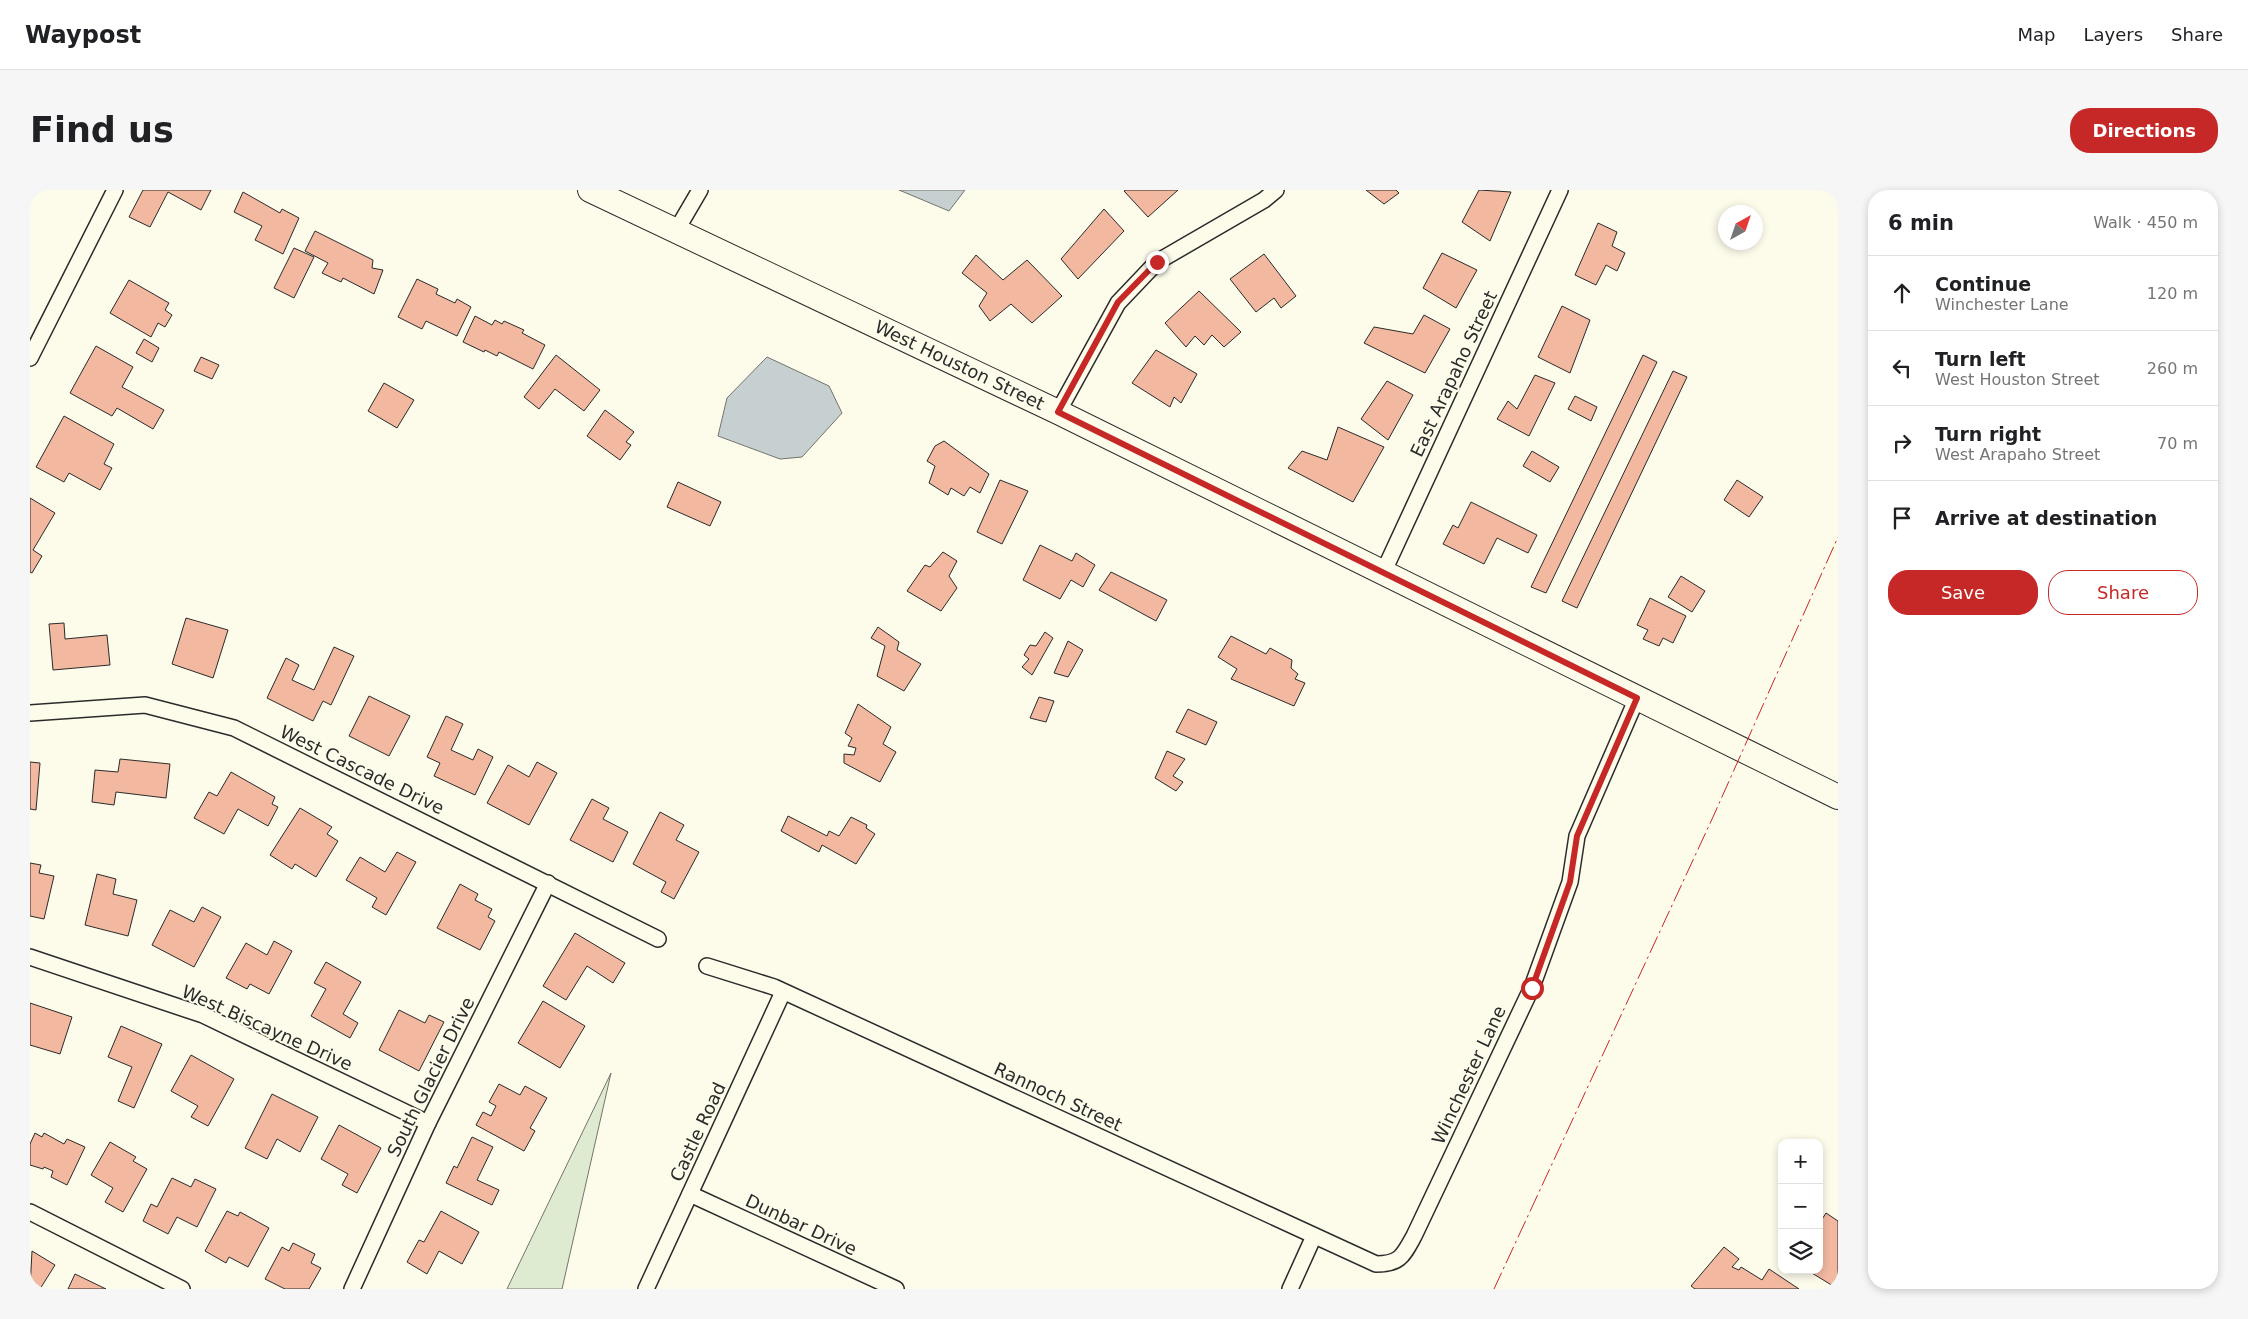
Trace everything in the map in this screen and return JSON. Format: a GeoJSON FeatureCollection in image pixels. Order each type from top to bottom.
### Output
{"type":"FeatureCollection","features":[{"type":"Feature","properties":{"kind":"main road","name":"West Houston Street"},"geometry":{"type":"LineString","coordinates":[[590,190],[1058,412],[1838,797]]}},
{"type":"Feature","properties":{"kind":"street"},"geometry":{"type":"LineString","coordinates":[[30,358],[116,190]]}},
{"type":"Feature","properties":{"kind":"street"},"geometry":{"type":"LineString","coordinates":[[676,231],[700,190]]}},
{"type":"Feature","properties":{"kind":"street"},"geometry":{"type":"LineString","coordinates":[[1058,412],[1118,302],[1157,262],[1264,200],[1276,190]]}},
{"type":"Feature","properties":{"kind":"street","name":"East Arapaho Street"},"geometry":{"type":"LineString","coordinates":[[1383,573],[1560,190]]}},
{"type":"Feature","properties":{"kind":"street","name":"Winchester Lane"},"geometry":{"type":"LineString","coordinates":[[1391,1264],[1403,1255],[1414,1236],[1532,988],[1570,882],[1577,836],[1637,698]]}},
{"type":"Feature","properties":{"kind":"street","name":"West Cascade Drive"},"geometry":{"type":"LineString","coordinates":[[30,713],[145,705],[234,728],[658,939]]}},
{"type":"Feature","properties":{"kind":"street","name":"South Glacier Drive"},"geometry":{"type":"LineString","coordinates":[[352,1289],[428,1123],[548,883]]}},
{"type":"Feature","properties":{"kind":"street","name":"West Biscayne Drive"},"geometry":{"type":"LineString","coordinates":[[30,957],[203,1016],[428,1123]]}},
{"type":"Feature","properties":{"kind":"street","name":"Rannoch Street"},"geometry":{"type":"LineString","coordinates":[[707,966],[783,992],[1376,1264],[1391,1264]]}},
{"type":"Feature","properties":{"kind":"street","name":"Castle Road"},"geometry":{"type":"LineString","coordinates":[[646,1289],[783,992]]}},
{"type":"Feature","properties":{"kind":"street","name":"Dunbar Drive"},"geometry":{"type":"LineString","coordinates":[[690,1194],[896,1289]]}},
{"type":"Feature","properties":{"kind":"street"},"geometry":{"type":"LineString","coordinates":[[30,1212],[182,1289]]}},
{"type":"Feature","properties":{"kind":"street"},"geometry":{"type":"LineString","coordinates":[[1290,1289],[1314,1236]]}},
{"type":"Feature","properties":{"kind":"green space"},"geometry":{"type":"Polygon","coordinates":[[[611,1073],[562,1289],[507,1289],[611,1073]]]}},
{"type":"Feature","properties":{"kind":"shaded area"},"geometry":{"type":"Polygon","coordinates":[[[899,190],[965,190],[949,211],[899,190]]]}},
{"type":"Feature","properties":{"kind":"shaded area"},"geometry":{"type":"Polygon","coordinates":[[[767,357],[829,386],[842,413],[802,457],[780,459],[718,436],[727,398],[767,357]]]}},
{"type":"Feature","properties":{"kind":"building"},"geometry":{"type":"Polygon","coordinates":[[[143,190],[211,190],[201,210],[168,192],[150,227],[129,217],[143,190]]]}},
{"type":"Feature","properties":{"kind":"building"},"geometry":{"type":"Polygon","coordinates":[[[1178,190],[1148,217],[1124,191],[1178,190]]]}},
{"type":"Feature","properties":{"kind":"building"},"geometry":{"type":"Polygon","coordinates":[[[1366,190],[1396,190],[1399,193],[1384,204],[1366,190]]]}},
{"type":"Feature","properties":{"kind":"building"},"geometry":{"type":"Polygon","coordinates":[[[1479,190],[1511,192],[1490,241],[1462,222],[1479,190]]]}},
{"type":"Feature","properties":{"kind":"building"},"geometry":{"type":"Polygon","coordinates":[[[243,192],[280,213],[282,209],[299,218],[283,254],[255,240],[262,226],[234,212],[243,192]]]}},
{"type":"Feature","properties":{"kind":"building"},"geometry":{"type":"Polygon","coordinates":[[[1104,209],[1124,231],[1078,279],[1061,259],[1104,209]]]}},
{"type":"Feature","properties":{"kind":"building"},"geometry":{"type":"Polygon","coordinates":[[[1598,223],[1617,232],[1612,246],[1625,253],[1617,271],[1606,265],[1596,285],[1575,275],[1598,223]]]}},
{"type":"Feature","properties":{"kind":"building"},"geometry":{"type":"Polygon","coordinates":[[[315,231],[373,260],[372,268],[383,270],[374,294],[343,278],[341,282],[322,273],[328,263],[305,251],[315,231]]]}},
{"type":"Feature","properties":{"kind":"building"},"geometry":{"type":"Polygon","coordinates":[[[294,248],[314,257],[294,298],[274,288],[294,248]]]}},
{"type":"Feature","properties":{"kind":"building"},"geometry":{"type":"Polygon","coordinates":[[[1442,253],[1477,270],[1456,308],[1423,288],[1442,253]]]}},
{"type":"Feature","properties":{"kind":"building"},"geometry":{"type":"Polygon","coordinates":[[[1264,254],[1296,296],[1281,308],[1274,298],[1256,312],[1230,279],[1264,254]]]}},
{"type":"Feature","properties":{"kind":"building"},"geometry":{"type":"Polygon","coordinates":[[[976,255],[1003,280],[1027,260],[1062,296],[1032,323],[1011,304],[990,321],[979,306],[987,293],[962,273],[976,255]]]}},
{"type":"Feature","properties":{"kind":"building"},"geometry":{"type":"Polygon","coordinates":[[[417,279],[438,289],[436,294],[455,303],[457,299],[471,307],[457,336],[426,321],[422,329],[398,317],[417,279]]]}},
{"type":"Feature","properties":{"kind":"building"},"geometry":{"type":"Polygon","coordinates":[[[129,280],[169,303],[165,310],[172,315],[165,327],[158,323],[151,337],[110,313],[129,280]]]}},
{"type":"Feature","properties":{"kind":"building"},"geometry":{"type":"Polygon","coordinates":[[[1199,291],[1241,332],[1224,347],[1212,335],[1204,345],[1195,336],[1186,347],[1165,323],[1199,291]]]}},
{"type":"Feature","properties":{"kind":"building"},"geometry":{"type":"Polygon","coordinates":[[[1562,306],[1590,320],[1570,373],[1538,357],[1562,306]]]}},
{"type":"Feature","properties":{"kind":"building"},"geometry":{"type":"Polygon","coordinates":[[[1424,315],[1450,329],[1425,373],[1364,343],[1374,327],[1413,334],[1424,315]]]}},
{"type":"Feature","properties":{"kind":"building"},"geometry":{"type":"Polygon","coordinates":[[[475,316],[492,325],[495,320],[502,324],[504,321],[524,330],[522,333],[545,345],[533,369],[499,352],[497,356],[463,342],[475,316]]]}},
{"type":"Feature","properties":{"kind":"building"},"geometry":{"type":"Polygon","coordinates":[[[144,339],[159,348],[152,362],[136,353],[144,339]]]}},
{"type":"Feature","properties":{"kind":"building"},"geometry":{"type":"Polygon","coordinates":[[[96,346],[133,367],[122,387],[164,410],[153,429],[117,408],[112,416],[70,393],[96,346]]]}},
{"type":"Feature","properties":{"kind":"building"},"geometry":{"type":"Polygon","coordinates":[[[1156,350],[1197,374],[1181,403],[1174,397],[1170,407],[1132,383],[1156,350]]]}},
{"type":"Feature","properties":{"kind":"building"},"geometry":{"type":"Polygon","coordinates":[[[556,355],[600,390],[584,411],[555,389],[539,409],[524,397],[556,355]]]}},
{"type":"Feature","properties":{"kind":"building"},"geometry":{"type":"Polygon","coordinates":[[[1643,355],[1657,362],[1546,593],[1531,587],[1643,355]]]}},
{"type":"Feature","properties":{"kind":"building"},"geometry":{"type":"Polygon","coordinates":[[[201,357],[219,365],[212,379],[194,371],[201,357]]]}},
{"type":"Feature","properties":{"kind":"building"},"geometry":{"type":"Polygon","coordinates":[[[1673,371],[1687,377],[1577,608],[1562,601],[1673,371]]]}},
{"type":"Feature","properties":{"kind":"building"},"geometry":{"type":"Polygon","coordinates":[[[1535,375],[1555,383],[1529,436],[1497,419],[1508,401],[1517,409],[1535,375]]]}},
{"type":"Feature","properties":{"kind":"building"},"geometry":{"type":"Polygon","coordinates":[[[1387,381],[1413,395],[1388,440],[1361,419],[1387,381]]]}},
{"type":"Feature","properties":{"kind":"building"},"geometry":{"type":"Polygon","coordinates":[[[384,383],[414,400],[397,428],[368,411],[384,383]]]}},
{"type":"Feature","properties":{"kind":"building"},"geometry":{"type":"Polygon","coordinates":[[[1575,396],[1597,407],[1591,421],[1568,409],[1575,396]]]}},
{"type":"Feature","properties":{"kind":"building"},"geometry":{"type":"Polygon","coordinates":[[[605,410],[634,432],[626,442],[631,445],[620,460],[587,436],[605,410]]]}},
{"type":"Feature","properties":{"kind":"building"},"geometry":{"type":"Polygon","coordinates":[[[64,416],[114,444],[104,464],[112,468],[100,490],[69,473],[64,482],[36,467],[64,416]]]}},
{"type":"Feature","properties":{"kind":"building"},"geometry":{"type":"Polygon","coordinates":[[[1338,427],[1384,447],[1353,502],[1288,468],[1302,451],[1327,460],[1338,427]]]}},
{"type":"Feature","properties":{"kind":"building"},"geometry":{"type":"Polygon","coordinates":[[[944,441],[989,474],[980,493],[970,487],[964,496],[951,488],[948,495],[929,483],[935,466],[927,461],[935,446],[944,441]]]}},
{"type":"Feature","properties":{"kind":"building"},"geometry":{"type":"Polygon","coordinates":[[[1532,451],[1559,467],[1550,482],[1523,466],[1532,451]]]}},
{"type":"Feature","properties":{"kind":"building"},"geometry":{"type":"Polygon","coordinates":[[[1000,480],[1028,491],[1002,544],[977,532],[1000,480]]]}},
{"type":"Feature","properties":{"kind":"building"},"geometry":{"type":"Polygon","coordinates":[[[1737,480],[1763,497],[1749,517],[1724,500],[1737,480]]]}},
{"type":"Feature","properties":{"kind":"building"},"geometry":{"type":"Polygon","coordinates":[[[678,482],[721,502],[710,526],[667,507],[678,482]]]}},
{"type":"Feature","properties":{"kind":"building"},"geometry":{"type":"Polygon","coordinates":[[[30,498],[55,513],[33,550],[42,556],[32,573],[30,572],[30,498]]]}},
{"type":"Feature","properties":{"kind":"building"},"geometry":{"type":"Polygon","coordinates":[[[1471,502],[1537,535],[1528,553],[1497,538],[1484,564],[1443,544],[1453,525],[1458,528],[1471,502]]]}},
{"type":"Feature","properties":{"kind":"building"},"geometry":{"type":"Polygon","coordinates":[[[1040,545],[1072,561],[1076,553],[1095,565],[1083,587],[1071,580],[1060,599],[1023,580],[1040,545]]]}},
{"type":"Feature","properties":{"kind":"building"},"geometry":{"type":"Polygon","coordinates":[[[943,552],[957,561],[949,576],[957,588],[941,611],[907,591],[925,565],[930,567],[943,552]]]}},
{"type":"Feature","properties":{"kind":"building"},"geometry":{"type":"Polygon","coordinates":[[[1111,572],[1167,600],[1156,621],[1099,590],[1111,572]]]}},
{"type":"Feature","properties":{"kind":"building"},"geometry":{"type":"Polygon","coordinates":[[[1681,576],[1705,591],[1692,612],[1668,597],[1681,576]]]}},
{"type":"Feature","properties":{"kind":"building"},"geometry":{"type":"Polygon","coordinates":[[[1650,598],[1686,616],[1673,643],[1663,638],[1659,646],[1643,639],[1648,630],[1637,625],[1650,598]]]}},
{"type":"Feature","properties":{"kind":"building"},"geometry":{"type":"Polygon","coordinates":[[[186,618],[228,630],[213,678],[172,664],[186,618]]]}},
{"type":"Feature","properties":{"kind":"building"},"geometry":{"type":"Polygon","coordinates":[[[64,623],[65,639],[107,635],[110,665],[53,670],[49,624],[64,623]]]}},
{"type":"Feature","properties":{"kind":"building"},"geometry":{"type":"Polygon","coordinates":[[[878,627],[899,642],[897,650],[921,664],[904,691],[877,676],[885,646],[871,638],[878,627]]]}},
{"type":"Feature","properties":{"kind":"building"},"geometry":{"type":"Polygon","coordinates":[[[1045,632],[1053,638],[1032,675],[1022,667],[1029,659],[1024,655],[1030,645],[1036,646],[1045,632]]]}},
{"type":"Feature","properties":{"kind":"building"},"geometry":{"type":"Polygon","coordinates":[[[1231,636],[1266,654],[1270,648],[1292,660],[1291,668],[1298,674],[1295,679],[1305,683],[1294,706],[1231,679],[1237,669],[1218,657],[1231,636]]]}},
{"type":"Feature","properties":{"kind":"building"},"geometry":{"type":"Polygon","coordinates":[[[1068,641],[1083,650],[1068,677],[1054,673],[1068,641]]]}},
{"type":"Feature","properties":{"kind":"building"},"geometry":{"type":"Polygon","coordinates":[[[334,647],[354,656],[331,705],[323,701],[313,721],[267,698],[286,658],[299,665],[292,680],[314,690],[334,647]]]}},
{"type":"Feature","properties":{"kind":"building"},"geometry":{"type":"Polygon","coordinates":[[[369,696],[410,716],[389,756],[349,736],[369,696]]]}},
{"type":"Feature","properties":{"kind":"building"},"geometry":{"type":"Polygon","coordinates":[[[1039,697],[1054,701],[1046,722],[1030,718],[1039,697]]]}},
{"type":"Feature","properties":{"kind":"building"},"geometry":{"type":"Polygon","coordinates":[[[858,704],[891,727],[883,744],[896,752],[880,782],[844,763],[844,754],[854,755],[856,748],[848,746],[852,738],[845,733],[858,704]]]}},
{"type":"Feature","properties":{"kind":"building"},"geometry":{"type":"Polygon","coordinates":[[[1188,709],[1217,722],[1206,745],[1176,732],[1188,709]]]}},
{"type":"Feature","properties":{"kind":"building"},"geometry":{"type":"Polygon","coordinates":[[[446,716],[463,724],[451,750],[473,760],[478,749],[493,757],[475,795],[434,776],[440,763],[427,757],[446,716]]]}},
{"type":"Feature","properties":{"kind":"building"},"geometry":{"type":"Polygon","coordinates":[[[1167,751],[1185,759],[1173,776],[1183,782],[1176,791],[1155,778],[1167,751]]]}},
{"type":"Feature","properties":{"kind":"building"},"geometry":{"type":"Polygon","coordinates":[[[120,759],[170,764],[166,798],[116,792],[114,805],[92,802],[95,770],[118,772],[120,759]]]}},
{"type":"Feature","properties":{"kind":"building"},"geometry":{"type":"Polygon","coordinates":[[[30,762],[40,763],[36,810],[30,809],[30,762]]]}},
{"type":"Feature","properties":{"kind":"building"},"geometry":{"type":"Polygon","coordinates":[[[537,762],[557,773],[529,825],[487,803],[508,765],[529,777],[537,762]]]}},
{"type":"Feature","properties":{"kind":"building"},"geometry":{"type":"Polygon","coordinates":[[[231,772],[275,797],[272,804],[278,807],[268,826],[238,809],[224,834],[194,818],[209,792],[217,796],[231,772]]]}},
{"type":"Feature","properties":{"kind":"building"},"geometry":{"type":"Polygon","coordinates":[[[592,799],[609,808],[603,819],[628,832],[613,862],[570,840],[592,799]]]}},
{"type":"Feature","properties":{"kind":"building"},"geometry":{"type":"Polygon","coordinates":[[[300,808],[332,827],[327,834],[338,841],[316,877],[295,864],[292,869],[270,855],[300,808]]]}},
{"type":"Feature","properties":{"kind":"building"},"geometry":{"type":"Polygon","coordinates":[[[660,812],[684,825],[676,840],[699,852],[674,899],[661,892],[666,882],[633,864],[660,812]]]}},
{"type":"Feature","properties":{"kind":"building"},"geometry":{"type":"Polygon","coordinates":[[[788,816],[827,836],[829,831],[839,836],[851,817],[867,825],[866,828],[875,834],[856,864],[822,845],[819,852],[781,831],[788,816]]]}},
{"type":"Feature","properties":{"kind":"building"},"geometry":{"type":"Polygon","coordinates":[[[397,852],[416,862],[386,915],[372,907],[377,898],[346,880],[360,857],[385,872],[397,852]]]}},
{"type":"Feature","properties":{"kind":"building"},"geometry":{"type":"Polygon","coordinates":[[[30,863],[41,865],[39,873],[54,876],[44,919],[30,916],[30,863]]]}},
{"type":"Feature","properties":{"kind":"building"},"geometry":{"type":"Polygon","coordinates":[[[97,874],[116,879],[113,894],[137,900],[128,936],[85,925],[97,874]]]}},
{"type":"Feature","properties":{"kind":"building"},"geometry":{"type":"Polygon","coordinates":[[[460,884],[478,894],[475,900],[492,909],[488,917],[495,921],[480,950],[437,928],[460,884]]]}},
{"type":"Feature","properties":{"kind":"building"},"geometry":{"type":"Polygon","coordinates":[[[202,907],[221,917],[194,967],[152,945],[170,910],[194,922],[202,907]]]}},
{"type":"Feature","properties":{"kind":"building"},"geometry":{"type":"Polygon","coordinates":[[[575,933],[625,963],[613,983],[587,966],[566,1000],[543,986],[575,933]]]}},
{"type":"Feature","properties":{"kind":"building"},"geometry":{"type":"Polygon","coordinates":[[[274,941],[292,951],[269,994],[250,984],[247,989],[226,978],[246,943],[267,955],[274,941]]]}},
{"type":"Feature","properties":{"kind":"building"},"geometry":{"type":"Polygon","coordinates":[[[326,962],[361,982],[343,1014],[358,1023],[350,1038],[311,1016],[326,989],[314,983],[326,962]]]}},
{"type":"Feature","properties":{"kind":"building"},"geometry":{"type":"Polygon","coordinates":[[[543,1001],[585,1026],[560,1068],[518,1043],[543,1001]]]}},
{"type":"Feature","properties":{"kind":"building"},"geometry":{"type":"Polygon","coordinates":[[[30,1003],[72,1017],[60,1054],[30,1045],[30,1003]]]}},
{"type":"Feature","properties":{"kind":"building"},"geometry":{"type":"Polygon","coordinates":[[[399,1010],[425,1023],[429,1015],[444,1022],[419,1071],[379,1050],[399,1010]]]}},
{"type":"Feature","properties":{"kind":"building"},"geometry":{"type":"Polygon","coordinates":[[[121,1026],[162,1044],[134,1108],[118,1101],[132,1067],[108,1057],[121,1026]]]}},
{"type":"Feature","properties":{"kind":"building"},"geometry":{"type":"Polygon","coordinates":[[[191,1055],[234,1079],[208,1126],[191,1117],[198,1106],[171,1091],[191,1055]]]}},
{"type":"Feature","properties":{"kind":"building"},"geometry":{"type":"Polygon","coordinates":[[[499,1084],[520,1095],[525,1086],[547,1098],[530,1128],[535,1131],[524,1151],[476,1125],[483,1112],[491,1116],[496,1106],[489,1102],[499,1084]]]}},
{"type":"Feature","properties":{"kind":"building"},"geometry":{"type":"Polygon","coordinates":[[[272,1094],[318,1117],[300,1152],[277,1139],[267,1159],[245,1148],[272,1094]]]}},
{"type":"Feature","properties":{"kind":"building"},"geometry":{"type":"Polygon","coordinates":[[[339,1125],[381,1148],[357,1193],[342,1185],[348,1174],[321,1159],[339,1125]]]}},
{"type":"Feature","properties":{"kind":"building"},"geometry":{"type":"Polygon","coordinates":[[[35,1133],[42,1137],[44,1133],[64,1144],[67,1139],[85,1147],[67,1185],[51,1177],[53,1171],[44,1167],[43,1169],[30,1165],[30,1144],[35,1133]]]}},
{"type":"Feature","properties":{"kind":"building"},"geometry":{"type":"Polygon","coordinates":[[[472,1137],[493,1147],[477,1180],[499,1190],[492,1205],[446,1183],[454,1166],[457,1168],[472,1137]]]}},
{"type":"Feature","properties":{"kind":"building"},"geometry":{"type":"Polygon","coordinates":[[[110,1142],[136,1157],[133,1161],[147,1169],[123,1212],[105,1202],[113,1188],[91,1175],[110,1142]]]}},
{"type":"Feature","properties":{"kind":"building"},"geometry":{"type":"Polygon","coordinates":[[[172,1178],[191,1187],[195,1179],[216,1189],[197,1227],[177,1217],[168,1234],[143,1221],[151,1204],[157,1207],[172,1178]]]}},
{"type":"Feature","properties":{"kind":"building"},"geometry":{"type":"Polygon","coordinates":[[[227,1211],[238,1216],[240,1212],[269,1228],[248,1267],[229,1257],[226,1263],[205,1251],[227,1211]]]}},
{"type":"Feature","properties":{"kind":"building"},"geometry":{"type":"Polygon","coordinates":[[[441,1211],[479,1232],[462,1264],[439,1251],[427,1274],[407,1262],[419,1240],[424,1242],[441,1211]]]}},
{"type":"Feature","properties":{"kind":"building"},"geometry":{"type":"Polygon","coordinates":[[[1826,1213],[1838,1221],[1838,1289],[1814,1274],[1823,1274],[1823,1218],[1826,1213]]]}},
{"type":"Feature","properties":{"kind":"building"},"geometry":{"type":"Polygon","coordinates":[[[293,1243],[315,1254],[311,1263],[321,1268],[309,1289],[285,1289],[265,1279],[282,1247],[289,1251],[293,1243]]]}},
{"type":"Feature","properties":{"kind":"building"},"geometry":{"type":"Polygon","coordinates":[[[1724,1247],[1739,1259],[1732,1267],[1739,1270],[1741,1267],[1762,1280],[1769,1269],[1799,1289],[1695,1289],[1691,1286],[1724,1247]]]}},
{"type":"Feature","properties":{"kind":"building"},"geometry":{"type":"Polygon","coordinates":[[[32,1251],[55,1265],[40,1289],[30,1289],[32,1251]]]}},
{"type":"Feature","properties":{"kind":"building"},"geometry":{"type":"Polygon","coordinates":[[[75,1274],[106,1289],[68,1289],[75,1274]]]}},
{"type":"Feature","properties":{"kind":"power"},"geometry":{"type":"LineString","coordinates":[[1494,1289],[1713,817],[1838,537]]}},
{"type":"Feature","properties":{"kind":"route"},"geometry":{"type":"LineString","coordinates":[[1157,262],[1118,302],[1058,412],[1637,698],[1577,836],[1570,882],[1532,988]]}}]}
